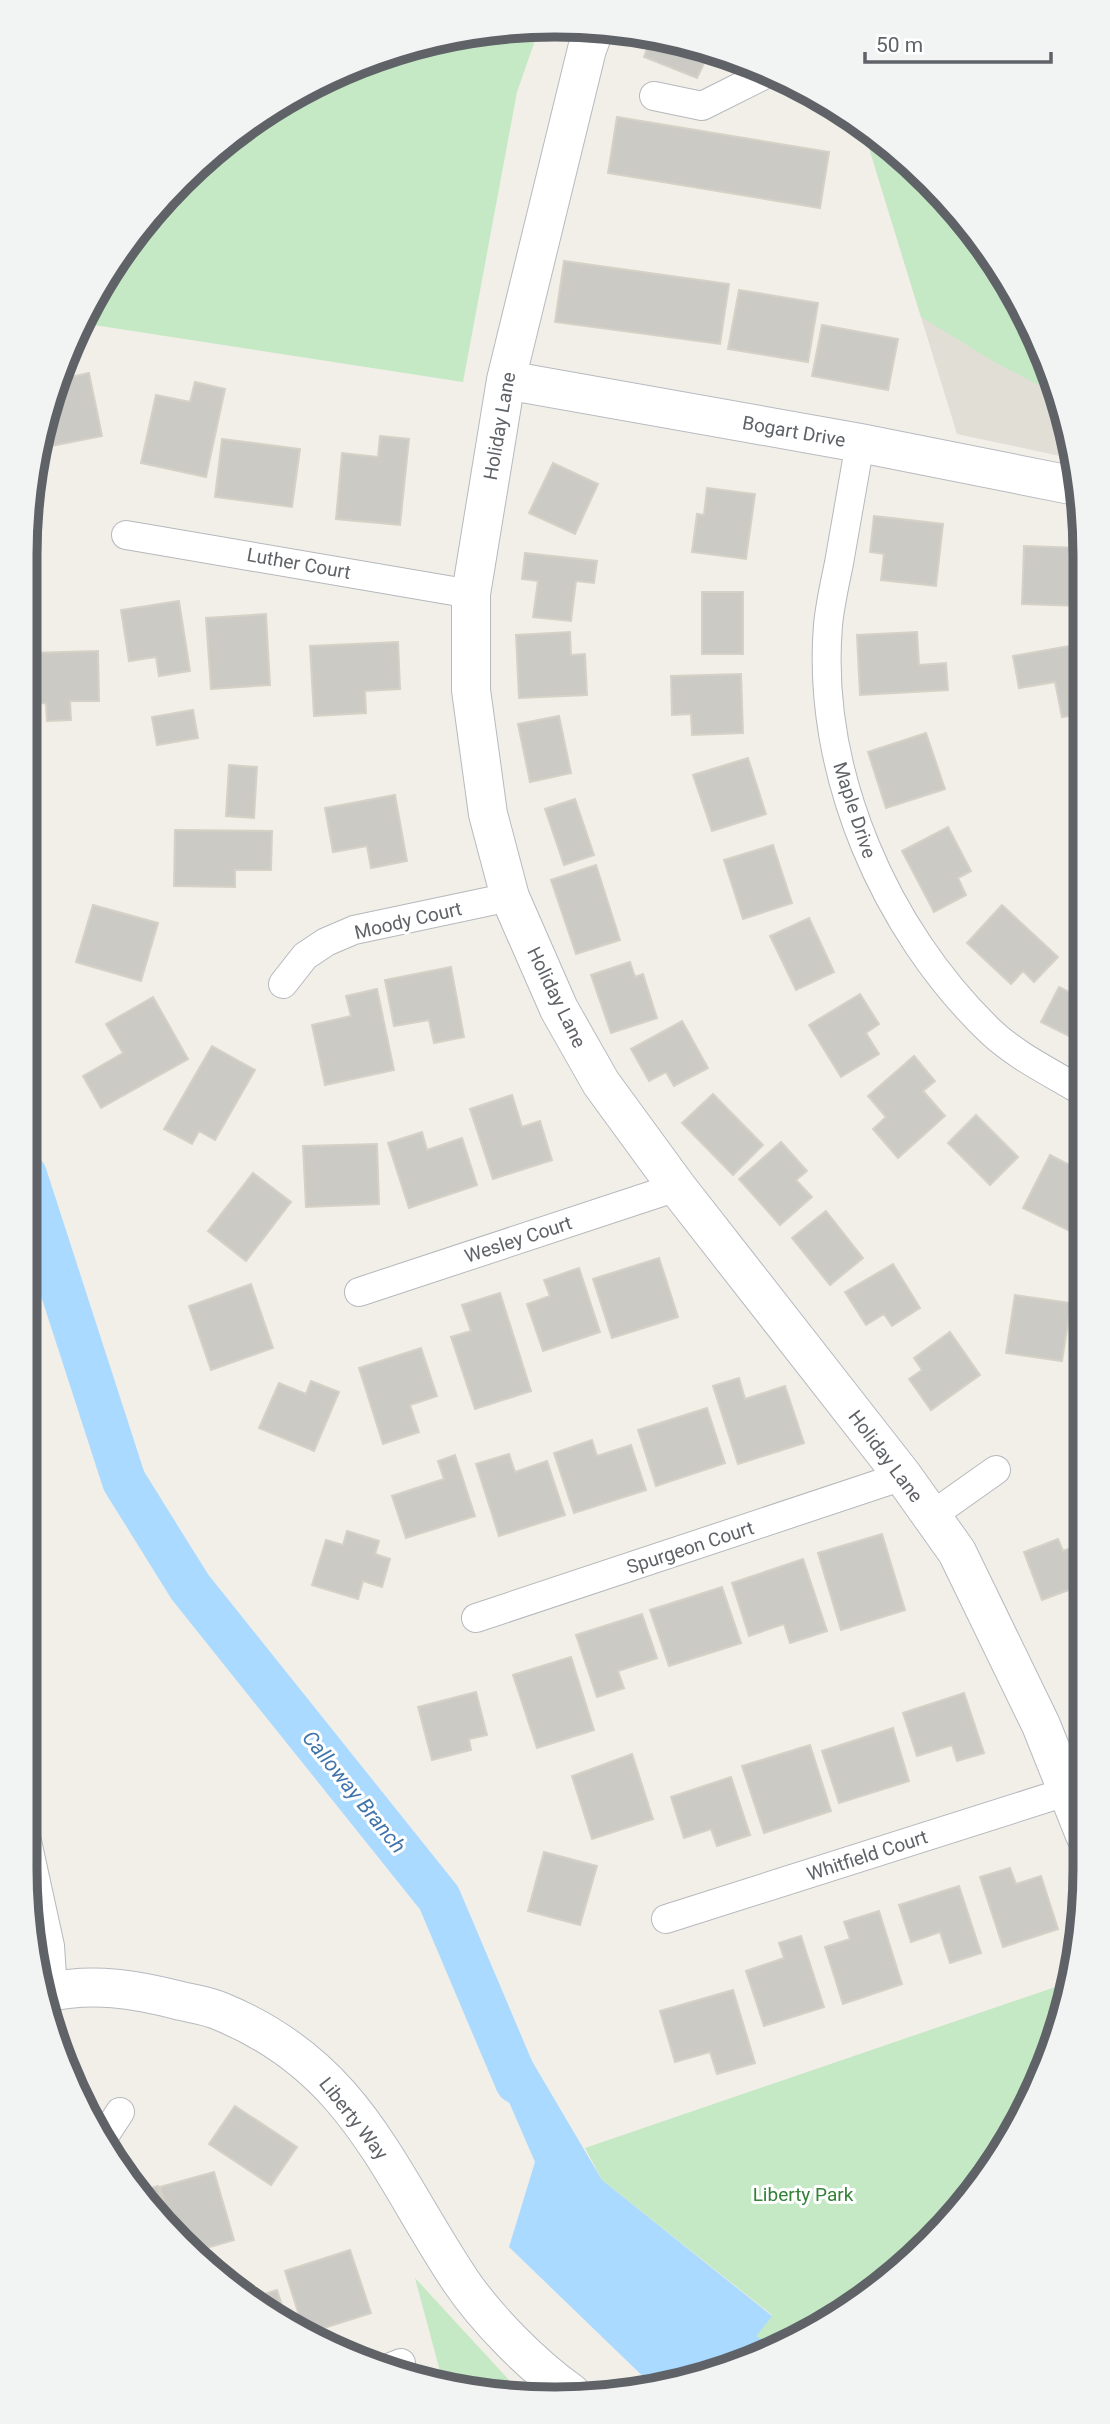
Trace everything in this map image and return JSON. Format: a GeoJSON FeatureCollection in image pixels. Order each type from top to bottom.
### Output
{"type":"FeatureCollection","features":[{"type":"Feature","properties":{"kind":"street","name":"Holiday Lane"},"geometry":{"type":"LineString","coordinates":[[592,38],[583,61],[506,380],[471,594],[471,690],[488,814],[510,897],[559,1009],[595,1073],[677,1187],[903,1476],[957,1552],[1073,1797]]}},
{"type":"Feature","properties":{"kind":"street"},"geometry":{"type":"LineString","coordinates":[[654,96],[702,106],[758,78]]}},
{"type":"Feature","properties":{"kind":"street","name":"Bogart Drive"},"geometry":{"type":"LineString","coordinates":[[506,380],[860,443],[1068,484]]}},
{"type":"Feature","properties":{"kind":"street","name":"Maple Drive"},"geometry":{"type":"LineString","coordinates":[[860,443],[828,624],[827,692],[841,778],[871,862],[904,924],[956,995],[992,1033],[1073,1086]]}},
{"type":"Feature","properties":{"kind":"street","name":"Luther Court"},"geometry":{"type":"LineString","coordinates":[[126,535],[471,594]]}},
{"type":"Feature","properties":{"kind":"street","name":"Moody Court"},"geometry":{"type":"LineString","coordinates":[[283,984],[305,956],[326,942],[354,930],[510,897]]}},
{"type":"Feature","properties":{"kind":"street","name":"Wesley Court"},"geometry":{"type":"LineString","coordinates":[[359,1292],[677,1187]]}},
{"type":"Feature","properties":{"kind":"street"},"geometry":{"type":"LineString","coordinates":[[931,1516],[996,1470]]}},
{"type":"Feature","properties":{"kind":"street","name":"Spurgeon Court"},"geometry":{"type":"LineString","coordinates":[[476,1618],[903,1476]]}},
{"type":"Feature","properties":{"kind":"street","name":"Whitfield Court"},"geometry":{"type":"LineString","coordinates":[[666,1919],[1073,1812]]}},
{"type":"Feature","properties":{"kind":"street"},"geometry":{"type":"LineString","coordinates":[[38,1892],[50,1946],[49,1981]]}},
{"type":"Feature","properties":{"kind":"street","name":"Liberty Way"},"geometry":{"type":"LineString","coordinates":[[52,1992],[95,1988],[134,1989],[221,2011],[281,2043],[314,2067],[342,2095],[376,2141],[460,2280],[486,2315],[562,2387]]}},
{"type":"Feature","properties":{"kind":"street"},"geometry":{"type":"LineString","coordinates":[[108,2131],[120,2112]]}},
{"type":"Feature","properties":{"kind":"shaded area"},"geometry":{"type":"Polygon","coordinates":[[[867,142],[897,165],[945,213],[986,267],[1020,326],[1034,357],[1056,421],[1064,457],[957,434],[867,142]]]}},
{"type":"Feature","properties":{"kind":"green space"},"geometry":{"type":"Polygon","coordinates":[[[536,38],[517,92],[463,382],[91,325],[124,267],[165,213],[213,165],[267,124],[326,90],[388,64],[421,54],[487,41],[536,38]]]}},
{"type":"Feature","properties":{"kind":"green space"},"geometry":{"type":"Polygon","coordinates":[[[867,142],[897,165],[945,213],[986,267],[1020,326],[1046,389],[996,363],[921,317],[867,142]]]}},
{"type":"Feature","properties":{"kind":"green space","name":"Liberty Park"},"geometry":{"type":"Polygon","coordinates":[[[1060,1986],[1046,2036],[1020,2098],[986,2157],[945,2211],[897,2259],[843,2300],[784,2334],[744,2351],[772,2315],[602,2180],[585,2148],[1060,1986]]]}},
{"type":"Feature","properties":{"kind":"green space"},"geometry":{"type":"Polygon","coordinates":[[[415,2278],[515,2385],[441,2374],[415,2278]]]}},
{"type":"Feature","properties":{"kind":"water"},"geometry":{"type":"Polygon","coordinates":[[[509,2022],[602,2180],[772,2316],[745,2351],[689,2370],[646,2379],[509,2247],[535,2162],[479,2033],[509,2022]]]}},
{"type":"Feature","properties":{"kind":"building"},"geometry":{"type":"Polygon","coordinates":[[[648,46],[716,62],[715,65],[705,61],[697,78],[644,57],[648,46]]]}},
{"type":"Feature","properties":{"kind":"building"},"geometry":{"type":"Polygon","coordinates":[[[617,117],[829,152],[820,208],[608,173],[617,117]]]}},
{"type":"Feature","properties":{"kind":"building"},"geometry":{"type":"Polygon","coordinates":[[[564,261],[729,284],[720,344],[555,322],[564,261]]]}},
{"type":"Feature","properties":{"kind":"building"},"geometry":{"type":"Polygon","coordinates":[[[739,290],[818,303],[808,362],[728,349],[739,290]]]}},
{"type":"Feature","properties":{"kind":"building"},"geometry":{"type":"Polygon","coordinates":[[[822,325],[898,339],[888,390],[812,376],[822,325]]]}},
{"type":"Feature","properties":{"kind":"building"},"geometry":{"type":"Polygon","coordinates":[[[89,373],[102,436],[49,447],[54,421],[68,378],[89,373]]]}},
{"type":"Feature","properties":{"kind":"building"},"geometry":{"type":"Polygon","coordinates":[[[195,382],[225,389],[206,477],[141,463],[156,395],[190,402],[195,382]]]}},
{"type":"Feature","properties":{"kind":"building"},"geometry":{"type":"Polygon","coordinates":[[[380,436],[409,439],[400,525],[336,519],[342,453],[378,457],[380,436]]]}},
{"type":"Feature","properties":{"kind":"building"},"geometry":{"type":"Polygon","coordinates":[[[222,439],[300,449],[292,507],[215,497],[222,439]]]}},
{"type":"Feature","properties":{"kind":"building"},"geometry":{"type":"Polygon","coordinates":[[[553,463],[598,484],[575,534],[529,513],[553,463]]]}},
{"type":"Feature","properties":{"kind":"building"},"geometry":{"type":"Polygon","coordinates":[[[707,488],[755,494],[746,559],[692,552],[697,514],[704,515],[707,488]]]}},
{"type":"Feature","properties":{"kind":"building"},"geometry":{"type":"Polygon","coordinates":[[[874,516],[943,524],[936,586],[881,580],[884,554],[870,552],[874,516]]]}},
{"type":"Feature","properties":{"kind":"building"},"geometry":{"type":"Polygon","coordinates":[[[1024,546],[1073,548],[1073,606],[1022,604],[1024,546]]]}},
{"type":"Feature","properties":{"kind":"building"},"geometry":{"type":"Polygon","coordinates":[[[525,553],[597,561],[594,583],[576,581],[571,621],[533,617],[538,581],[522,579],[525,553]]]}},
{"type":"Feature","properties":{"kind":"building"},"geometry":{"type":"Polygon","coordinates":[[[702,592],[743,592],[743,654],[702,654],[702,592]]]}},
{"type":"Feature","properties":{"kind":"building"},"geometry":{"type":"Polygon","coordinates":[[[179,601],[190,671],[159,676],[156,657],[129,661],[121,610],[179,601]]]}},
{"type":"Feature","properties":{"kind":"building"},"geometry":{"type":"Polygon","coordinates":[[[266,614],[270,685],[211,689],[206,618],[266,614]]]}},
{"type":"Feature","properties":{"kind":"building"},"geometry":{"type":"Polygon","coordinates":[[[570,632],[571,655],[585,654],[587,695],[519,698],[516,635],[570,632]]]}},
{"type":"Feature","properties":{"kind":"building"},"geometry":{"type":"Polygon","coordinates":[[[917,632],[919,665],[946,663],[948,690],[860,695],[857,635],[917,632]]]}},
{"type":"Feature","properties":{"kind":"building"},"geometry":{"type":"Polygon","coordinates":[[[398,642],[400,689],[365,691],[366,713],[314,716],[310,646],[398,642]]]}},
{"type":"Feature","properties":{"kind":"building"},"geometry":{"type":"Polygon","coordinates":[[[1073,645],[1073,715],[1062,717],[1055,682],[1019,688],[1013,656],[1073,645]]]}},
{"type":"Feature","properties":{"kind":"building"},"geometry":{"type":"Polygon","coordinates":[[[98,651],[99,701],[70,701],[71,720],[47,721],[46,703],[37,703],[37,653],[98,651]]]}},
{"type":"Feature","properties":{"kind":"building"},"geometry":{"type":"Polygon","coordinates":[[[741,674],[743,733],[692,735],[691,714],[672,715],[671,676],[741,674]]]}},
{"type":"Feature","properties":{"kind":"building"},"geometry":{"type":"Polygon","coordinates":[[[193,710],[198,738],[157,745],[152,717],[193,710]]]}},
{"type":"Feature","properties":{"kind":"building"},"geometry":{"type":"Polygon","coordinates":[[[559,716],[571,773],[530,782],[518,724],[559,716]]]}},
{"type":"Feature","properties":{"kind":"building"},"geometry":{"type":"Polygon","coordinates":[[[926,733],[945,789],[886,808],[868,752],[926,733]]]}},
{"type":"Feature","properties":{"kind":"building"},"geometry":{"type":"Polygon","coordinates":[[[748,758],[766,814],[712,831],[693,775],[748,758]]]}},
{"type":"Feature","properties":{"kind":"building"},"geometry":{"type":"Polygon","coordinates":[[[229,765],[257,767],[254,818],[226,816],[229,765]]]}},
{"type":"Feature","properties":{"kind":"building"},"geometry":{"type":"Polygon","coordinates":[[[395,795],[407,861],[371,868],[367,846],[333,852],[325,808],[395,795]]]}},
{"type":"Feature","properties":{"kind":"building"},"geometry":{"type":"Polygon","coordinates":[[[575,799],[594,855],[564,865],[545,809],[575,799]]]}},
{"type":"Feature","properties":{"kind":"building"},"geometry":{"type":"Polygon","coordinates":[[[948,827],[971,871],[958,878],[966,895],[934,912],[902,851],[948,827]]]}},
{"type":"Feature","properties":{"kind":"building"},"geometry":{"type":"Polygon","coordinates":[[[175,830],[272,831],[271,870],[235,870],[235,887],[174,886],[175,830]]]}},
{"type":"Feature","properties":{"kind":"building"},"geometry":{"type":"Polygon","coordinates":[[[773,845],[792,903],[743,919],[724,860],[773,845]]]}},
{"type":"Feature","properties":{"kind":"building"},"geometry":{"type":"Polygon","coordinates":[[[596,865],[620,940],[576,954],[551,880],[596,865]]]}},
{"type":"Feature","properties":{"kind":"building"},"geometry":{"type":"Polygon","coordinates":[[[93,905],[158,923],[141,981],[76,962],[93,905]]]}},
{"type":"Feature","properties":{"kind":"building"},"geometry":{"type":"Polygon","coordinates":[[[1002,905],[1058,957],[1034,982],[1023,971],[1011,984],[967,943],[1002,905]]]}},
{"type":"Feature","properties":{"kind":"building"},"geometry":{"type":"Polygon","coordinates":[[[809,918],[834,972],[796,990],[770,936],[809,918]]]}},
{"type":"Feature","properties":{"kind":"building"},"geometry":{"type":"Polygon","coordinates":[[[630,962],[635,977],[643,974],[657,1018],[611,1033],[591,975],[630,962]]]}},
{"type":"Feature","properties":{"kind":"building"},"geometry":{"type":"Polygon","coordinates":[[[451,967],[464,1037],[434,1043],[429,1020],[394,1026],[385,980],[451,967]]]}},
{"type":"Feature","properties":{"kind":"building"},"geometry":{"type":"Polygon","coordinates":[[[1059,987],[1073,994],[1073,1038],[1041,1022],[1059,987]]]}},
{"type":"Feature","properties":{"kind":"building"},"geometry":{"type":"Polygon","coordinates":[[[377,989],[394,1070],[325,1085],[312,1025],[351,1016],[346,996],[377,989]]]}},
{"type":"Feature","properties":{"kind":"building"},"geometry":{"type":"Polygon","coordinates":[[[860,994],[879,1024],[866,1033],[879,1054],[841,1077],[809,1025],[860,994]]]}},
{"type":"Feature","properties":{"kind":"building"},"geometry":{"type":"Polygon","coordinates":[[[153,997],[188,1059],[101,1108],[83,1076],[123,1053],[106,1024],[153,997]]]}},
{"type":"Feature","properties":{"kind":"building"},"geometry":{"type":"Polygon","coordinates":[[[682,1021],[708,1068],[674,1086],[666,1072],[649,1081],[631,1049],[682,1021]]]}},
{"type":"Feature","properties":{"kind":"building"},"geometry":{"type":"Polygon","coordinates":[[[212,1046],[255,1070],[215,1140],[199,1131],[192,1144],[164,1129],[212,1046]]]}},
{"type":"Feature","properties":{"kind":"building"},"geometry":{"type":"Polygon","coordinates":[[[914,1056],[935,1081],[923,1091],[945,1116],[898,1158],[873,1129],[886,1117],[868,1096],[914,1056]]]}},
{"type":"Feature","properties":{"kind":"building"},"geometry":{"type":"Polygon","coordinates":[[[713,1094],[763,1145],[733,1175],[682,1123],[713,1094]]]}},
{"type":"Feature","properties":{"kind":"building"},"geometry":{"type":"Polygon","coordinates":[[[512,1095],[522,1127],[540,1121],[552,1160],[493,1179],[470,1109],[512,1095]]]}},
{"type":"Feature","properties":{"kind":"building"},"geometry":{"type":"Polygon","coordinates":[[[976,1115],[1018,1157],[990,1185],[948,1143],[976,1115]]]}},
{"type":"Feature","properties":{"kind":"building"},"geometry":{"type":"Polygon","coordinates":[[[422,1132],[427,1150],[462,1138],[477,1185],[409,1208],[388,1143],[422,1132]]]}},
{"type":"Feature","properties":{"kind":"building"},"geometry":{"type":"Polygon","coordinates":[[[781,1142],[807,1171],[796,1180],[812,1197],[780,1225],[739,1179],[781,1142]]]}},
{"type":"Feature","properties":{"kind":"building"},"geometry":{"type":"Polygon","coordinates":[[[377,1144],[379,1204],[306,1207],[303,1146],[377,1144]]]}},
{"type":"Feature","properties":{"kind":"building"},"geometry":{"type":"Polygon","coordinates":[[[1050,1155],[1073,1167],[1073,1233],[1023,1208],[1050,1155]]]}},
{"type":"Feature","properties":{"kind":"building"},"geometry":{"type":"Polygon","coordinates":[[[253,1173],[291,1202],[246,1261],[208,1231],[253,1173]]]}},
{"type":"Feature","properties":{"kind":"building"},"geometry":{"type":"Polygon","coordinates":[[[826,1211],[863,1258],[830,1285],[792,1238],[826,1211]]]}},
{"type":"Feature","properties":{"kind":"building"},"geometry":{"type":"Polygon","coordinates":[[[659,1258],[678,1317],[612,1338],[593,1279],[659,1258]]]}},
{"type":"Feature","properties":{"kind":"building"},"geometry":{"type":"Polygon","coordinates":[[[893,1264],[920,1308],[892,1326],[884,1314],[866,1325],[845,1292],[893,1264]]]}},
{"type":"Feature","properties":{"kind":"building"},"geometry":{"type":"Polygon","coordinates":[[[579,1268],[600,1332],[543,1351],[527,1304],[550,1296],[544,1280],[579,1268]]]}},
{"type":"Feature","properties":{"kind":"building"},"geometry":{"type":"Polygon","coordinates":[[[251,1284],[273,1348],[211,1370],[189,1306],[251,1284]]]}},
{"type":"Feature","properties":{"kind":"building"},"geometry":{"type":"Polygon","coordinates":[[[500,1293],[531,1391],[475,1409],[451,1337],[471,1331],[462,1305],[500,1293]]]}},
{"type":"Feature","properties":{"kind":"building"},"geometry":{"type":"Polygon","coordinates":[[[1015,1295],[1071,1303],[1062,1361],[1006,1353],[1015,1295]]]}},
{"type":"Feature","properties":{"kind":"building"},"geometry":{"type":"Polygon","coordinates":[[[950,1332],[980,1375],[931,1410],[909,1379],[922,1370],[914,1358],[950,1332]]]}},
{"type":"Feature","properties":{"kind":"building"},"geometry":{"type":"Polygon","coordinates":[[[421,1348],[437,1396],[410,1405],[419,1432],[383,1444],[359,1368],[421,1348]]]}},
{"type":"Feature","properties":{"kind":"building"},"geometry":{"type":"Polygon","coordinates":[[[739,1378],[745,1399],[785,1386],[804,1443],[738,1464],[713,1386],[739,1378]]]}},
{"type":"Feature","properties":{"kind":"building"},"geometry":{"type":"Polygon","coordinates":[[[311,1381],[339,1392],[314,1451],[259,1428],[279,1383],[306,1394],[311,1381]]]}},
{"type":"Feature","properties":{"kind":"building"},"geometry":{"type":"Polygon","coordinates":[[[707,1408],[725,1463],[656,1486],[638,1430],[707,1408]]]}},
{"type":"Feature","properties":{"kind":"building"},"geometry":{"type":"Polygon","coordinates":[[[592,1440],[597,1456],[631,1445],[646,1490],[574,1513],[554,1453],[592,1440]]]}},
{"type":"Feature","properties":{"kind":"building"},"geometry":{"type":"Polygon","coordinates":[[[509,1454],[515,1472],[547,1461],[565,1515],[499,1536],[476,1464],[509,1454]]]}},
{"type":"Feature","properties":{"kind":"building"},"geometry":{"type":"Polygon","coordinates":[[[455,1455],[475,1516],[406,1538],[392,1496],[444,1479],[438,1461],[455,1455]]]}},
{"type":"Feature","properties":{"kind":"building"},"geometry":{"type":"Polygon","coordinates":[[[347,1531],[379,1541],[375,1554],[390,1559],[382,1587],[363,1581],[358,1599],[312,1585],[326,1540],[343,1545],[347,1531]]]}},
{"type":"Feature","properties":{"kind":"building"},"geometry":{"type":"Polygon","coordinates":[[[882,1534],[905,1610],[841,1630],[818,1553],[882,1534]]]}},
{"type":"Feature","properties":{"kind":"building"},"geometry":{"type":"Polygon","coordinates":[[[1058,1539],[1063,1551],[1073,1547],[1073,1588],[1042,1600],[1024,1552],[1058,1539]]]}},
{"type":"Feature","properties":{"kind":"building"},"geometry":{"type":"Polygon","coordinates":[[[803,1559],[827,1631],[790,1643],[784,1624],[749,1636],[732,1583],[803,1559]]]}},
{"type":"Feature","properties":{"kind":"building"},"geometry":{"type":"Polygon","coordinates":[[[722,1587],[741,1643],[669,1666],[650,1610],[722,1587]]]}},
{"type":"Feature","properties":{"kind":"building"},"geometry":{"type":"Polygon","coordinates":[[[642,1614],[657,1658],[618,1671],[624,1688],[597,1697],[576,1635],[642,1614]]]}},
{"type":"Feature","properties":{"kind":"building"},"geometry":{"type":"Polygon","coordinates":[[[571,1657],[594,1730],[537,1748],[513,1675],[571,1657]]]}},
{"type":"Feature","properties":{"kind":"building"},"geometry":{"type":"Polygon","coordinates":[[[476,1692],[487,1735],[469,1739],[471,1750],[432,1760],[418,1707],[476,1692]]]}},
{"type":"Feature","properties":{"kind":"building"},"geometry":{"type":"Polygon","coordinates":[[[964,1693],[984,1753],[957,1761],[952,1745],[917,1756],[903,1713],[964,1693]]]}},
{"type":"Feature","properties":{"kind":"building"},"geometry":{"type":"Polygon","coordinates":[[[893,1728],[909,1781],[839,1803],[822,1751],[893,1728]]]}},
{"type":"Feature","properties":{"kind":"building"},"geometry":{"type":"Polygon","coordinates":[[[810,1745],[831,1811],[764,1833],[742,1766],[810,1745]]]}},
{"type":"Feature","properties":{"kind":"building"},"geometry":{"type":"Polygon","coordinates":[[[632,1754],[653,1819],[592,1839],[572,1776],[632,1754]]]}},
{"type":"Feature","properties":{"kind":"building"},"geometry":{"type":"Polygon","coordinates":[[[731,1777],[750,1835],[717,1846],[711,1829],[684,1838],[671,1797],[731,1777]]]}},
{"type":"Feature","properties":{"kind":"building"},"geometry":{"type":"Polygon","coordinates":[[[544,1852],[597,1866],[580,1925],[528,1911],[544,1852]]]}},
{"type":"Feature","properties":{"kind":"building"},"geometry":{"type":"Polygon","coordinates":[[[1010,1868],[1016,1884],[1041,1876],[1058,1929],[1003,1947],[980,1877],[1010,1868]]]}},
{"type":"Feature","properties":{"kind":"building"},"geometry":{"type":"Polygon","coordinates":[[[959,1886],[981,1953],[950,1963],[940,1932],[911,1942],[899,1905],[959,1886]]]}},
{"type":"Feature","properties":{"kind":"building"},"geometry":{"type":"Polygon","coordinates":[[[879,1911],[902,1984],[843,2004],[825,1947],[850,1939],[844,1922],[879,1911]]]}},
{"type":"Feature","properties":{"kind":"building"},"geometry":{"type":"Polygon","coordinates":[[[801,1936],[824,2007],[764,2026],[746,1971],[784,1958],[779,1943],[801,1936]]]}},
{"type":"Feature","properties":{"kind":"building"},"geometry":{"type":"Polygon","coordinates":[[[733,1990],[755,2063],[717,2074],[710,2052],[675,2062],[660,2011],[733,1990]]]}},
{"type":"Feature","properties":{"kind":"building"},"geometry":{"type":"Polygon","coordinates":[[[235,2106],[297,2147],[271,2185],[209,2144],[235,2106]]]}},
{"type":"Feature","properties":{"kind":"building"},"geometry":{"type":"Polygon","coordinates":[[[214,2172],[234,2240],[203,2249],[168,2214],[160,2187],[214,2172]]]}},
{"type":"Feature","properties":{"kind":"building"},"geometry":{"type":"Polygon","coordinates":[[[158,2186],[165,2211],[165,2211],[148,2189],[158,2186]]]}},
{"type":"Feature","properties":{"kind":"building"},"geometry":{"type":"Polygon","coordinates":[[[350,2250],[371,2313],[318,2330],[301,2321],[285,2271],[350,2250]]]}},
{"type":"Feature","properties":{"kind":"building"},"geometry":{"type":"Polygon","coordinates":[[[277,2290],[283,2310],[267,2300],[261,2295],[277,2290]]]}},
{"type":"Feature","properties":{"kind":"waterway","name":"Calloway Branch"},"geometry":{"type":"LineString","coordinates":[[37,1212],[124,1481],[190,1587],[439,1898],[517,2082]]}},
{"type":"Feature","properties":{"kind":"waterway","name":"Calloway Branch"},"geometry":{"type":"LineString","coordinates":[[691,2326],[741,2353]]}}]}
